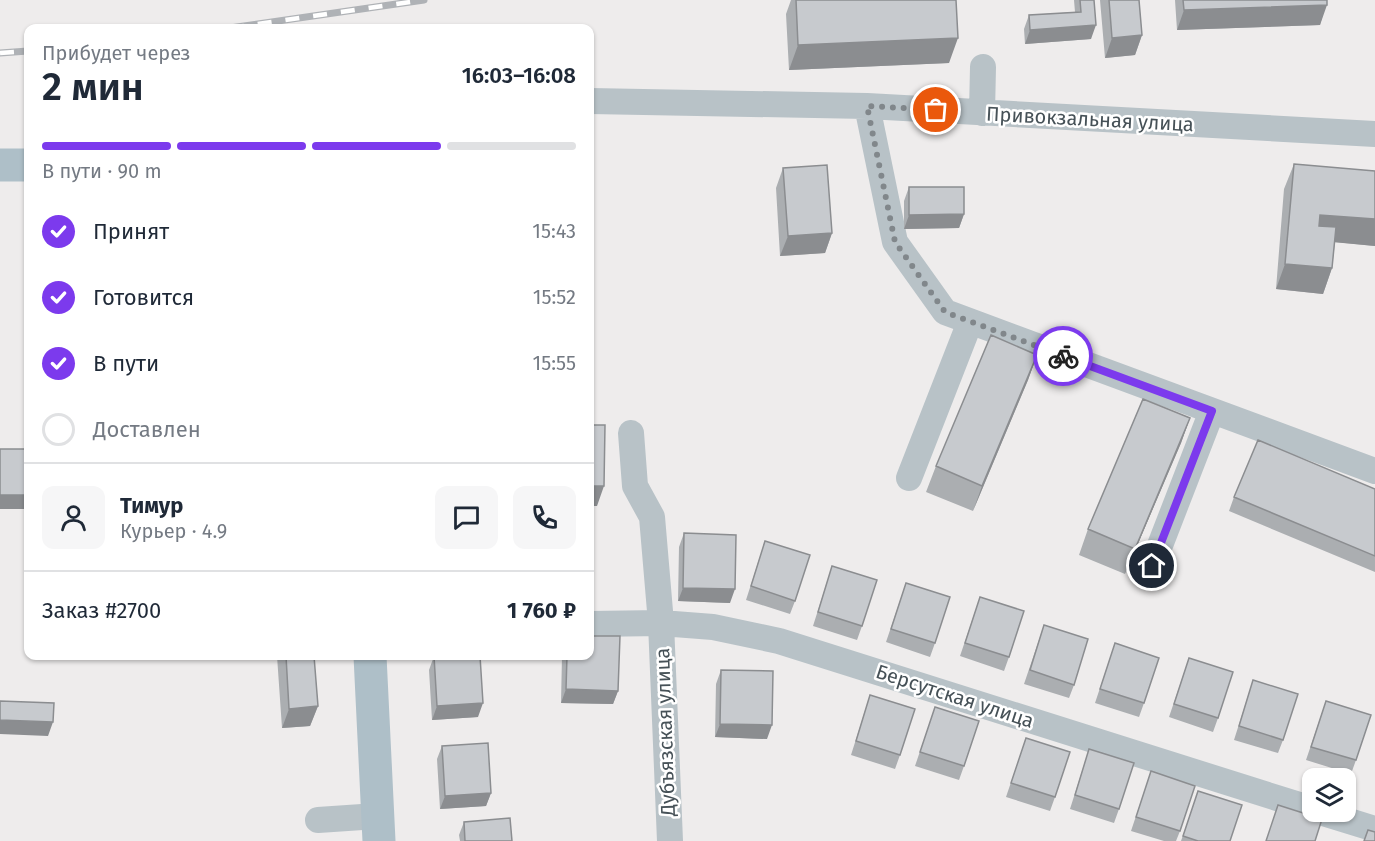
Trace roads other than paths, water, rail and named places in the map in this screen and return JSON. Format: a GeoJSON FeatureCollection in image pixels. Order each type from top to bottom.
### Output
{"type":"FeatureCollection","features":[{"type":"Feature","properties":{"kind":"main road"},"geometry":{"type":"LineString","coordinates":[[0,165],[24,165]]}},
{"type":"Feature","properties":{"kind":"main road"},"geometry":{"type":"LineString","coordinates":[[370,660],[378,829]]}},
{"type":"Feature","properties":{"kind":"street"},"geometry":{"type":"LineString","coordinates":[[982,113],[983,67]]}},
{"type":"Feature","properties":{"kind":"street","name":"Привокзальная улица"},"geometry":{"type":"LineString","coordinates":[[594,101],[867,106],[1375,134]]}},
{"type":"Feature","properties":{"kind":"street"},"geometry":{"type":"LineString","coordinates":[[867,106],[895,242],[945,312],[1375,471]]}},
{"type":"Feature","properties":{"kind":"street"},"geometry":{"type":"LineString","coordinates":[[909,478],[970,322]]}},
{"type":"Feature","properties":{"kind":"street"},"geometry":{"type":"LineString","coordinates":[[1152,566],[1212,411]]}},
{"type":"Feature","properties":{"kind":"street","name":"Дубъязская улица"},"geometry":{"type":"LineString","coordinates":[[631,433],[635,486],[652,517],[661,622],[670,841]]}},
{"type":"Feature","properties":{"kind":"street","name":"Берсутская улица"},"geometry":{"type":"LineString","coordinates":[[594,624],[661,622],[713,627],[779,641],[1302,806]]}},
{"type":"Feature","properties":{"kind":"street"},"geometry":{"type":"LineString","coordinates":[[318,820],[378,829]]}},
{"type":"Feature","properties":{"kind":"street"},"geometry":{"type":"LineString","coordinates":[[1352,822],[1375,829]]}},
{"type":"Feature","properties":{"kind":"railway"},"geometry":{"type":"LineString","coordinates":[[258,24],[424,0]]}},
{"type":"Feature","properties":{"kind":"railway"},"geometry":{"type":"LineString","coordinates":[[0,53],[24,51]]}}]}
